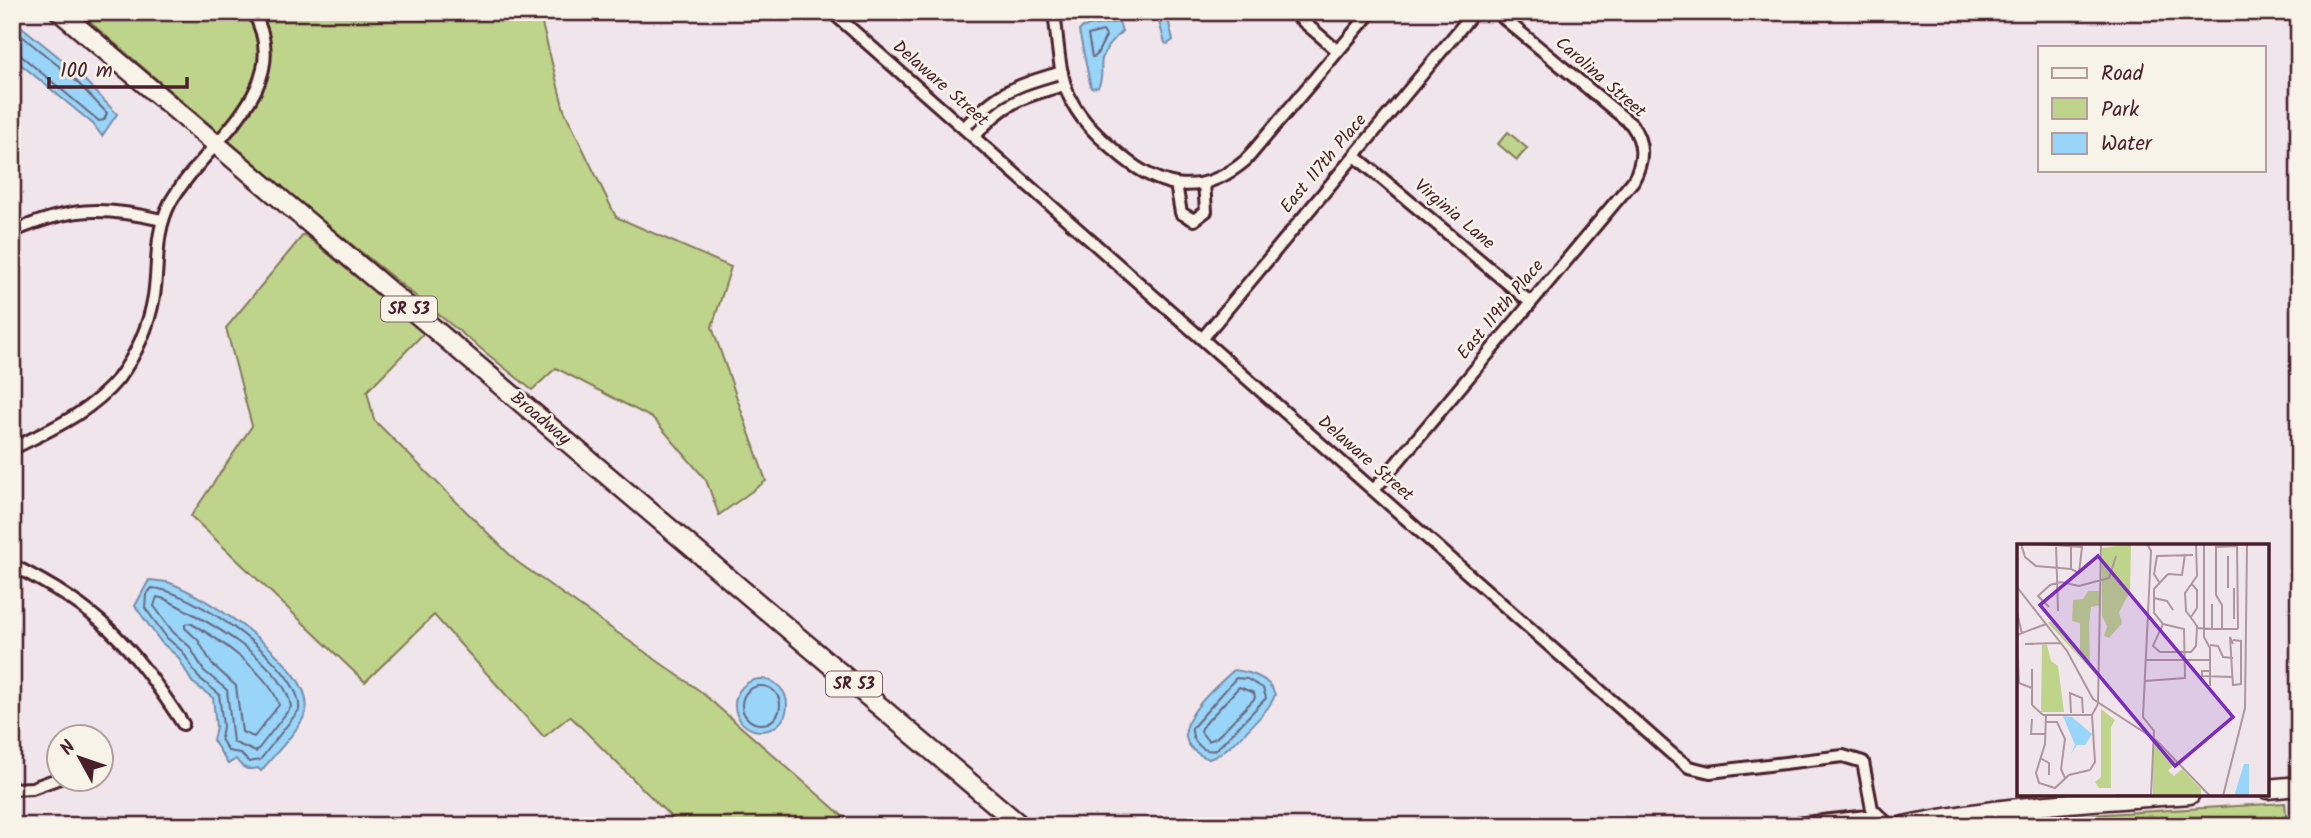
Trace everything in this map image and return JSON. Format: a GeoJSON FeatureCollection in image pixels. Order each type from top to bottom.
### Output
{"type":"FeatureCollection","features":[{"type":"Feature","properties":{"kind":"main road","name":"Broadway"},"geometry":{"type":"LineString","coordinates":[[60,12],[1020,826]]}},
{"type":"Feature","properties":{"kind":"main road"},"geometry":{"type":"LineString","coordinates":[[2269,789],[2299,786]]}},
{"type":"Feature","properties":{"kind":"main road"},"geometry":{"type":"LineString","coordinates":[[1904,826],[1955,815],[2032,806],[2164,796]]}},
{"type":"Feature","properties":{"kind":"street","name":"Delaware Street"},"geometry":{"type":"LineString","coordinates":[[831,12],[1689,767],[1710,772],[1843,756],[1863,762],[1872,809],[1876,815]]}},
{"type":"Feature","properties":{"kind":"street"},"geometry":{"type":"LineString","coordinates":[[1054,12],[1065,85],[1083,119],[1139,172],[1158,181],[1176,184],[1204,183],[1223,176],[1246,160],[1371,12]]}},
{"type":"Feature","properties":{"kind":"street"},"geometry":{"type":"LineString","coordinates":[[1292,12],[1338,51]]}},
{"type":"Feature","properties":{"kind":"street","name":"East 117th Place"},"geometry":{"type":"LineString","coordinates":[[1202,339],[1474,12]]}},
{"type":"Feature","properties":{"kind":"street","name":"Carolina Street"},"geometry":{"type":"LineString","coordinates":[[1496,12],[1631,124],[1642,148]]}},
{"type":"Feature","properties":{"kind":"street"},"geometry":{"type":"LineString","coordinates":[[12,449],[89,407],[119,377],[142,339],[154,297],[156,244],[162,220],[180,187],[257,93],[264,70],[263,39],[254,14]]}},
{"type":"Feature","properties":{"kind":"street"},"geometry":{"type":"LineString","coordinates":[[964,128],[987,103],[1003,93],[1062,72]]}},
{"type":"Feature","properties":{"kind":"street"},"geometry":{"type":"LineString","coordinates":[[974,137],[1005,106],[1025,96],[1065,85]]}},
{"type":"Feature","properties":{"kind":"street","name":"East 119th Place"},"geometry":{"type":"LineString","coordinates":[[1374,490],[1633,181],[1642,162],[1642,148]]}},
{"type":"Feature","properties":{"kind":"street","name":"Virginia Lane"},"geometry":{"type":"LineString","coordinates":[[1354,156],[1530,302]]}},
{"type":"Feature","properties":{"kind":"street"},"geometry":{"type":"LineString","coordinates":[[1176,184],[1181,213],[1194,220],[1206,211],[1204,183]]}},
{"type":"Feature","properties":{"kind":"street"},"geometry":{"type":"LineString","coordinates":[[12,232],[50,216],[83,210],[125,211],[162,220]]}},
{"type":"Feature","properties":{"kind":"street"},"geometry":{"type":"LineString","coordinates":[[12,565],[59,589],[104,622],[126,643],[183,724]]}},
{"type":"Feature","properties":{"kind":"street"},"geometry":{"type":"LineString","coordinates":[[12,789],[32,788],[46,783]]}},
{"type":"Feature","properties":{"kind":"street"},"geometry":{"type":"LineString","coordinates":[[1778,826],[1876,815],[1890,826]]}},
{"type":"Feature","properties":{"kind":"shaded area"},"geometry":{"type":"Polygon","coordinates":[[[2285,803],[2299,803],[2299,826],[2287,826],[2285,803]]]}},
{"type":"Feature","properties":{"kind":"green space"},"geometry":{"type":"Polygon","coordinates":[[[78,12],[539,12],[564,110],[616,217],[731,267],[712,327],[766,481],[719,515],[706,480],[654,419],[556,368],[532,390],[318,217],[78,12]]]}},
{"type":"Feature","properties":{"kind":"green space"},"geometry":{"type":"Polygon","coordinates":[[[1508,132],[1527,148],[1517,160],[1498,144],[1508,132]]]}},
{"type":"Feature","properties":{"kind":"green space"},"geometry":{"type":"Polygon","coordinates":[[[304,234],[424,333],[367,391],[374,420],[516,561],[700,691],[854,826],[680,826],[570,716],[544,737],[434,615],[365,682],[191,516],[252,426],[226,328],[304,234]]]}},
{"type":"Feature","properties":{"kind":"green space"},"geometry":{"type":"Polygon","coordinates":[[[2285,803],[2287,826],[1995,826],[2023,819],[2285,803]]]}},
{"type":"Feature","properties":{"kind":"water"},"geometry":{"type":"Polygon","coordinates":[[[12,19],[76,71],[117,114],[102,136],[93,124],[12,57],[12,19]]]}},
{"type":"Feature","properties":{"kind":"water"},"geometry":{"type":"Polygon","coordinates":[[[1168,19],[1173,40],[1168,44],[1165,43],[1159,22],[1168,19]]]}},
{"type":"Feature","properties":{"kind":"water"},"geometry":{"type":"Polygon","coordinates":[[[1119,22],[1122,31],[1103,55],[1100,84],[1091,88],[1079,31],[1083,27],[1119,22]]]}},
{"type":"Feature","properties":{"kind":"water"},"geometry":{"type":"Polygon","coordinates":[[[149,580],[170,583],[208,602],[255,636],[277,655],[294,675],[305,694],[304,717],[261,771],[258,768],[245,768],[236,759],[228,764],[213,740],[216,727],[213,698],[192,682],[178,657],[161,642],[135,606],[149,580]]]}},
{"type":"Feature","properties":{"kind":"water"},"geometry":{"type":"Polygon","coordinates":[[[1234,670],[1253,674],[1264,680],[1275,695],[1265,711],[1246,731],[1226,749],[1209,759],[1193,750],[1186,739],[1187,727],[1201,702],[1234,670]]]}},
{"type":"Feature","properties":{"kind":"water"},"geometry":{"type":"Polygon","coordinates":[[[761,679],[780,686],[787,705],[780,724],[761,731],[742,724],[735,705],[742,686],[761,679]]]}}]}
